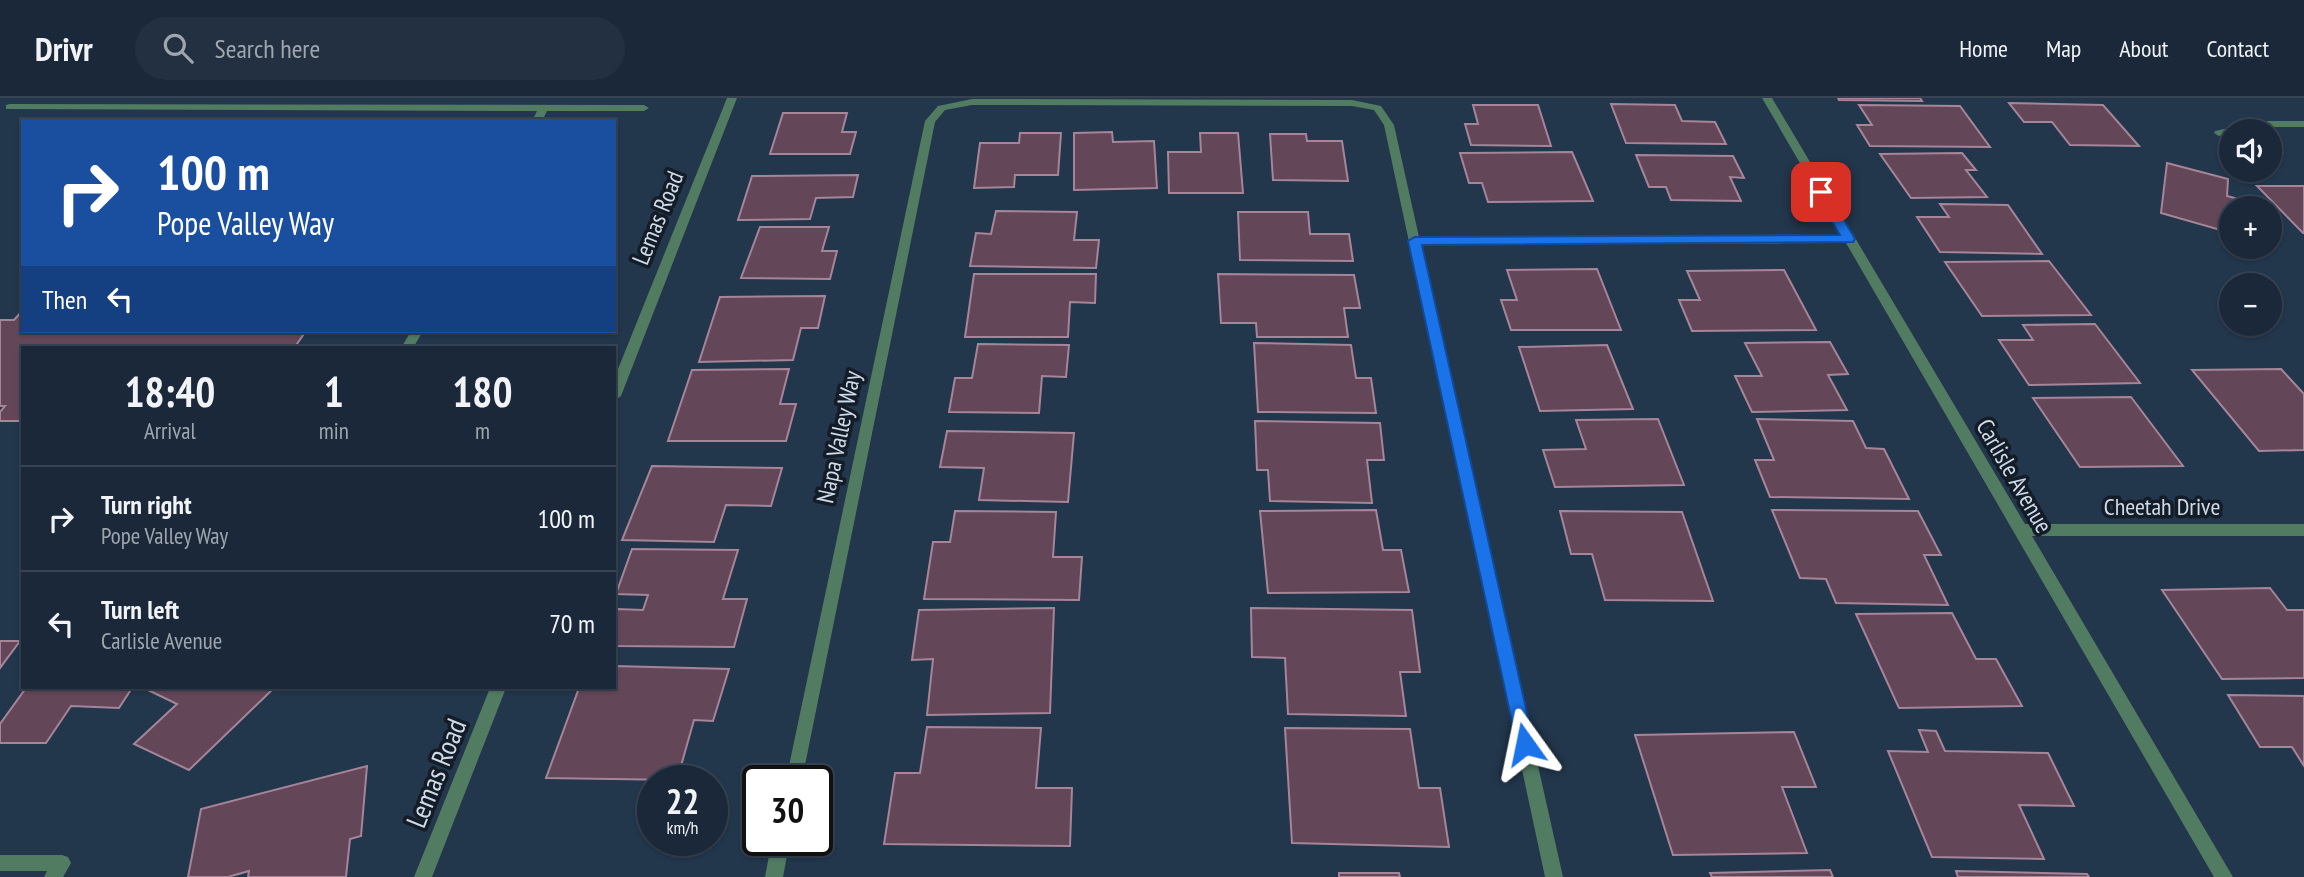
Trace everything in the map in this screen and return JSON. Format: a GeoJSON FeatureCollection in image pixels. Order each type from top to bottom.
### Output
{"type":"FeatureCollection","features":[{"type":"Feature","properties":{"kind":"street"},"geometry":{"type":"LineString","coordinates":[[0,116],[19,98]]}},
{"type":"Feature","properties":{"kind":"street","name":"Lemas Road"},"geometry":{"type":"LineString","coordinates":[[616,391],[732,98]]}},
{"type":"Feature","properties":{"kind":"street","name":"Carlisle Avenue"},"geometry":{"type":"LineString","coordinates":[[1767,98],[2224,877]]}},
{"type":"Feature","properties":{"kind":"street","name":"Napa Valley Way"},"geometry":{"type":"LineString","coordinates":[[797,765],[930,121],[942,108],[985,102],[1352,103],[1377,108],[1389,125],[1415,241]]}},
{"type":"Feature","properties":{"kind":"street"},"geometry":{"type":"LineString","coordinates":[[10,107],[644,108]]}},
{"type":"Feature","properties":{"kind":"street"},"geometry":{"type":"LineString","coordinates":[[538,119],[544,108]]}},
{"type":"Feature","properties":{"kind":"street"},"geometry":{"type":"LineString","coordinates":[[2282,124],[2304,124]]}},
{"type":"Feature","properties":{"kind":"street"},"geometry":{"type":"LineString","coordinates":[[1554,877],[1415,241],[1849,239]]}},
{"type":"Feature","properties":{"kind":"street","name":"Cheetah Drive"},"geometry":{"type":"LineString","coordinates":[[2020,530],[2304,530]]}},
{"type":"Feature","properties":{"kind":"street","name":"Lemas Road"},"geometry":{"type":"LineString","coordinates":[[423,877],[498,689]]}},
{"type":"Feature","properties":{"kind":"street"},"geometry":{"type":"LineString","coordinates":[[774,877],[778,856]]}},
{"type":"Feature","properties":{"kind":"street"},"geometry":{"type":"LineString","coordinates":[[0,863],[62,863],[53,877]]}},
{"type":"Feature","properties":{"kind":"building"},"geometry":{"type":"Polygon","coordinates":[[[1838,98],[1920,98],[1922,101],[1839,100],[1838,98]]]}},
{"type":"Feature","properties":{"kind":"building"},"geometry":{"type":"Polygon","coordinates":[[[2009,103],[2103,105],[2139,146],[2070,145],[2052,122],[2024,122],[2009,103]]]}},
{"type":"Feature","properties":{"kind":"building"},"geometry":{"type":"Polygon","coordinates":[[[1611,104],[1675,105],[1682,121],[1715,122],[1726,144],[1626,143],[1611,104]]]}},
{"type":"Feature","properties":{"kind":"building"},"geometry":{"type":"Polygon","coordinates":[[[1473,105],[1538,105],[1551,146],[1471,145],[1465,124],[1478,124],[1473,105]]]}},
{"type":"Feature","properties":{"kind":"building"},"geometry":{"type":"Polygon","coordinates":[[[1859,105],[1960,106],[1990,147],[1870,146],[1857,125],[1872,125],[1859,105]]]}},
{"type":"Feature","properties":{"kind":"building"},"geometry":{"type":"Polygon","coordinates":[[[783,113],[847,113],[842,132],[856,132],[850,154],[770,154],[783,113]]]}},
{"type":"Feature","properties":{"kind":"building"},"geometry":{"type":"Polygon","coordinates":[[[1112,132],[1113,142],[1154,141],[1157,188],[1074,190],[1074,133],[1112,132]]]}},
{"type":"Feature","properties":{"kind":"building"},"geometry":{"type":"Polygon","coordinates":[[[1020,133],[1061,133],[1058,175],[1015,175],[1014,187],[974,188],[980,143],[1019,143],[1020,133]]]}},
{"type":"Feature","properties":{"kind":"building"},"geometry":{"type":"Polygon","coordinates":[[[1200,133],[1238,133],[1243,193],[1169,193],[1168,152],[1201,152],[1200,133]]]}},
{"type":"Feature","properties":{"kind":"building"},"geometry":{"type":"Polygon","coordinates":[[[1270,134],[1306,134],[1307,141],[1342,141],[1348,181],[1273,180],[1270,134]]]}},
{"type":"Feature","properties":{"kind":"building"},"geometry":{"type":"Polygon","coordinates":[[[1572,152],[1593,201],[1488,202],[1482,183],[1469,183],[1460,153],[1572,152]]]}},
{"type":"Feature","properties":{"kind":"building"},"geometry":{"type":"Polygon","coordinates":[[[1962,153],[1976,170],[1966,170],[1987,197],[1911,198],[1880,154],[1962,153]]]}},
{"type":"Feature","properties":{"kind":"building"},"geometry":{"type":"Polygon","coordinates":[[[1636,155],[1733,156],[1744,178],[1730,177],[1741,201],[1671,200],[1666,187],[1649,187],[1636,155]]]}},
{"type":"Feature","properties":{"kind":"building"},"geometry":{"type":"Polygon","coordinates":[[[2167,163],[2219,177],[2219,182],[2228,182],[2227,196],[2219,196],[2219,230],[2161,213],[2167,163]]]}},
{"type":"Feature","properties":{"kind":"building"},"geometry":{"type":"Polygon","coordinates":[[[858,175],[853,197],[816,198],[810,219],[738,220],[752,176],[858,175]]]}},
{"type":"Feature","properties":{"kind":"building"},"geometry":{"type":"Polygon","coordinates":[[[2257,186],[2304,186],[2304,233],[2282,212],[2282,196],[2267,196],[2257,186]]]}},
{"type":"Feature","properties":{"kind":"building"},"geometry":{"type":"Polygon","coordinates":[[[1940,204],[2008,205],[2042,254],[1940,252],[1917,217],[1949,217],[1940,204]]]}},
{"type":"Feature","properties":{"kind":"building"},"geometry":{"type":"Polygon","coordinates":[[[996,211],[1077,212],[1074,240],[1099,240],[1096,268],[970,266],[976,233],[991,234],[996,211]]]}},
{"type":"Feature","properties":{"kind":"building"},"geometry":{"type":"Polygon","coordinates":[[[1238,212],[1308,212],[1310,234],[1349,234],[1353,261],[1240,260],[1238,212]]]}},
{"type":"Feature","properties":{"kind":"building"},"geometry":{"type":"Polygon","coordinates":[[[760,227],[829,227],[822,251],[837,251],[830,279],[741,278],[760,227]]]}},
{"type":"Feature","properties":{"kind":"building"},"geometry":{"type":"Polygon","coordinates":[[[2049,261],[2091,315],[1982,316],[1945,262],[2049,261]]]}},
{"type":"Feature","properties":{"kind":"building"},"geometry":{"type":"Polygon","coordinates":[[[1597,269],[1621,330],[1511,330],[1501,300],[1517,300],[1507,270],[1597,269]]]}},
{"type":"Feature","properties":{"kind":"building"},"geometry":{"type":"Polygon","coordinates":[[[1784,270],[1816,330],[1692,331],[1679,300],[1700,300],[1687,271],[1784,270]]]}},
{"type":"Feature","properties":{"kind":"building"},"geometry":{"type":"Polygon","coordinates":[[[974,274],[1096,274],[1095,303],[1070,302],[1068,337],[965,337],[974,274]]]}},
{"type":"Feature","properties":{"kind":"building"},"geometry":{"type":"Polygon","coordinates":[[[1218,274],[1354,275],[1360,308],[1344,308],[1348,337],[1257,337],[1256,323],[1221,323],[1218,274]]]}},
{"type":"Feature","properties":{"kind":"building"},"geometry":{"type":"Polygon","coordinates":[[[825,296],[818,328],[801,328],[793,360],[699,362],[720,297],[825,296]]]}},
{"type":"Feature","properties":{"kind":"building"},"geometry":{"type":"Polygon","coordinates":[[[21,312],[21,333],[305,333],[295,346],[21,346],[21,421],[0,421],[0,412],[5,406],[0,406],[0,320],[14,320],[21,312]]]}},
{"type":"Feature","properties":{"kind":"building"},"geometry":{"type":"Polygon","coordinates":[[[2095,324],[2140,383],[2029,385],[1999,340],[2033,340],[2023,325],[2095,324]]]}},
{"type":"Feature","properties":{"kind":"building"},"geometry":{"type":"Polygon","coordinates":[[[1830,342],[1848,374],[1828,375],[1847,410],[1752,412],[1735,376],[1762,376],[1745,343],[1830,342]]]}},
{"type":"Feature","properties":{"kind":"building"},"geometry":{"type":"Polygon","coordinates":[[[1254,343],[1351,345],[1356,378],[1371,378],[1376,413],[1258,412],[1254,343]]]}},
{"type":"Feature","properties":{"kind":"building"},"geometry":{"type":"Polygon","coordinates":[[[978,344],[1069,345],[1066,377],[1042,376],[1039,413],[949,412],[955,378],[972,378],[978,344]]]}},
{"type":"Feature","properties":{"kind":"building"},"geometry":{"type":"Polygon","coordinates":[[[1607,345],[1633,409],[1540,411],[1519,347],[1607,345]]]}},
{"type":"Feature","properties":{"kind":"building"},"geometry":{"type":"Polygon","coordinates":[[[789,369],[780,404],[796,404],[786,441],[668,441],[692,370],[789,369]]]}},
{"type":"Feature","properties":{"kind":"building"},"geometry":{"type":"Polygon","coordinates":[[[2281,369],[2304,394],[2304,450],[2259,451],[2192,370],[2281,369]]]}},
{"type":"Feature","properties":{"kind":"building"},"geometry":{"type":"Polygon","coordinates":[[[2131,397],[2183,466],[2080,467],[2033,398],[2131,397]]]}},
{"type":"Feature","properties":{"kind":"building"},"geometry":{"type":"Polygon","coordinates":[[[1658,419],[1684,485],[1555,487],[1543,450],[1586,449],[1576,420],[1658,419]]]}},
{"type":"Feature","properties":{"kind":"building"},"geometry":{"type":"Polygon","coordinates":[[[1757,419],[1853,421],[1866,448],[1884,449],[1909,499],[1770,497],[1755,460],[1774,460],[1757,419]]]}},
{"type":"Feature","properties":{"kind":"building"},"geometry":{"type":"Polygon","coordinates":[[[1255,421],[1380,423],[1384,460],[1367,460],[1372,503],[1270,501],[1268,470],[1257,470],[1255,421]]]}},
{"type":"Feature","properties":{"kind":"building"},"geometry":{"type":"Polygon","coordinates":[[[947,431],[1074,433],[1068,502],[979,500],[984,468],[940,467],[947,431]]]}},
{"type":"Feature","properties":{"kind":"building"},"geometry":{"type":"Polygon","coordinates":[[[652,466],[782,468],[771,506],[726,505],[714,542],[622,540],[652,466]]]}},
{"type":"Feature","properties":{"kind":"building"},"geometry":{"type":"Polygon","coordinates":[[[1376,510],[1383,550],[1401,550],[1409,592],[1268,593],[1260,511],[1376,510]]]}},
{"type":"Feature","properties":{"kind":"building"},"geometry":{"type":"Polygon","coordinates":[[[1772,510],[1918,511],[1941,555],[1924,555],[1948,605],[1836,603],[1826,579],[1800,578],[1772,510]]]}},
{"type":"Feature","properties":{"kind":"building"},"geometry":{"type":"Polygon","coordinates":[[[955,511],[1056,512],[1053,557],[1082,557],[1079,600],[924,599],[933,542],[950,542],[955,511]]]}},
{"type":"Feature","properties":{"kind":"building"},"geometry":{"type":"Polygon","coordinates":[[[1560,511],[1682,512],[1713,601],[1605,600],[1592,554],[1571,554],[1560,511]]]}},
{"type":"Feature","properties":{"kind":"building"},"geometry":{"type":"Polygon","coordinates":[[[632,549],[738,550],[723,599],[747,599],[734,647],[616,646],[617,609],[643,610],[648,595],[616,594],[632,549]]]}},
{"type":"Feature","properties":{"kind":"building"},"geometry":{"type":"Polygon","coordinates":[[[2270,588],[2287,610],[2304,610],[2304,678],[2222,679],[2162,590],[2270,588]]]}},
{"type":"Feature","properties":{"kind":"building"},"geometry":{"type":"Polygon","coordinates":[[[1054,608],[1050,713],[927,715],[933,659],[912,660],[919,610],[1054,608]]]}},
{"type":"Feature","properties":{"kind":"building"},"geometry":{"type":"Polygon","coordinates":[[[1251,608],[1412,610],[1420,672],[1400,672],[1406,716],[1288,714],[1285,658],[1252,657],[1251,608]]]}},
{"type":"Feature","properties":{"kind":"building"},"geometry":{"type":"Polygon","coordinates":[[[1952,613],[1976,659],[1996,659],[2022,706],[1899,708],[1856,614],[1952,613]]]}},
{"type":"Feature","properties":{"kind":"building"},"geometry":{"type":"Polygon","coordinates":[[[0,641],[20,641],[0,668],[0,641]]]}},
{"type":"Feature","properties":{"kind":"building"},"geometry":{"type":"Polygon","coordinates":[[[616,666],[729,669],[713,721],[694,720],[681,765],[637,765],[637,779],[546,778],[579,689],[616,689],[616,666]]]}},
{"type":"Feature","properties":{"kind":"building"},"geometry":{"type":"Polygon","coordinates":[[[25,689],[131,689],[119,708],[71,706],[46,743],[0,743],[0,724],[25,689]]]}},
{"type":"Feature","properties":{"kind":"building"},"geometry":{"type":"Polygon","coordinates":[[[273,689],[189,770],[134,744],[177,704],[148,690],[273,689]]]}},
{"type":"Feature","properties":{"kind":"building"},"geometry":{"type":"Polygon","coordinates":[[[2228,695],[2304,696],[2304,766],[2292,747],[2260,747],[2228,695]]]}},
{"type":"Feature","properties":{"kind":"building"},"geometry":{"type":"Polygon","coordinates":[[[927,727],[1041,728],[1036,788],[1072,788],[1070,846],[884,844],[895,773],[920,773],[927,727]]]}},
{"type":"Feature","properties":{"kind":"building"},"geometry":{"type":"Polygon","coordinates":[[[1285,728],[1410,729],[1419,788],[1440,788],[1449,847],[1292,843],[1285,728]]]}},
{"type":"Feature","properties":{"kind":"building"},"geometry":{"type":"Polygon","coordinates":[[[1919,730],[1936,731],[1945,751],[2048,753],[2074,806],[2019,805],[2044,859],[1932,857],[1888,751],[1928,752],[1919,730]]]}},
{"type":"Feature","properties":{"kind":"building"},"geometry":{"type":"Polygon","coordinates":[[[1794,732],[1816,787],[1782,787],[1807,853],[1673,855],[1635,735],[1794,732]]]}},
{"type":"Feature","properties":{"kind":"building"},"geometry":{"type":"Polygon","coordinates":[[[367,766],[361,836],[350,839],[346,877],[248,877],[249,871],[228,877],[188,877],[201,809],[367,766]]]}},
{"type":"Feature","properties":{"kind":"building"},"geometry":{"type":"Polygon","coordinates":[[[1830,870],[1833,877],[1712,877],[1710,873],[1830,870]]]}},
{"type":"Feature","properties":{"kind":"building"},"geometry":{"type":"Polygon","coordinates":[[[1956,871],[2087,874],[2089,877],[1958,877],[1956,871]]]}},
{"type":"Feature","properties":{"kind":"building"},"geometry":{"type":"Polygon","coordinates":[[[1339,873],[1399,873],[1400,877],[1339,877],[1339,873]]]}},
{"type":"Feature","properties":{"kind":"route"},"geometry":{"type":"LineString","coordinates":[[1525,744],[1415,241],[1849,239],[1821,192]]}}]}
